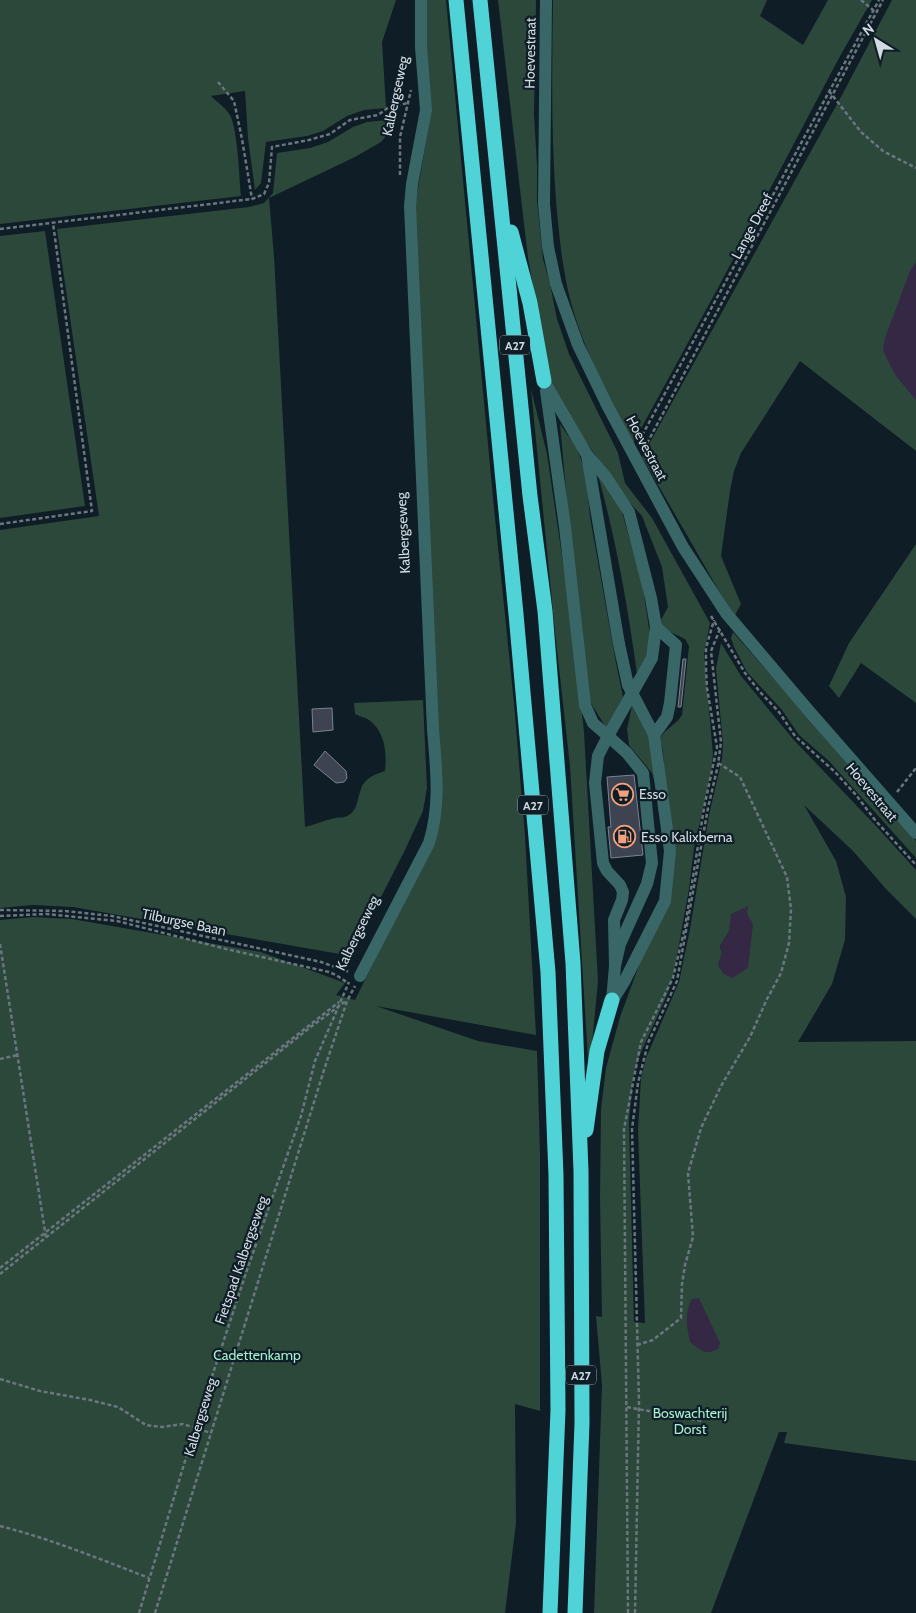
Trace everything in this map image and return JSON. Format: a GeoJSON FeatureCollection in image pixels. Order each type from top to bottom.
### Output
{"type":"FeatureCollection","features":[{"type":"Feature","properties":{"kind":"highway","name":"A27"},"geometry":{"type":"LineString","coordinates":[[456,0],[516,614],[548,972],[556,1175],[558,1400],[550,1613]]}},
{"type":"Feature","properties":{"kind":"highway","name":"A27"},"geometry":{"type":"LineString","coordinates":[[480,0],[530,496],[545,611],[573,964],[580,1171],[582,1424],[575,1613]]}},
{"type":"Feature","properties":{"kind":"highway","name":"A27"},"geometry":{"type":"LineString","coordinates":[[500,194],[530,302],[544,381]]}},
{"type":"Feature","properties":{"kind":"highway","name":"A27"},"geometry":{"type":"LineString","coordinates":[[580,1171],[597,1051],[612,1000]]}},
{"type":"Feature","properties":{"kind":"street","name":"Kalbergseweg"},"geometry":{"type":"LineString","coordinates":[[357,975],[429,843],[434,826],[438,785],[433,729],[410,206],[426,110],[421,47],[421,0]]}},
{"type":"Feature","properties":{"kind":"street","name":"Hoevestraat"},"geometry":{"type":"LineString","coordinates":[[546,0],[544,204],[548,247],[556,284],[575,338],[607,406],[634,457],[684,547],[730,618],[808,712],[916,833]]}},
{"type":"Feature","properties":{"kind":"street","name":"A27"},"geometry":{"type":"LineString","coordinates":[[544,381],[587,455],[606,477],[629,512],[646,575],[656,628],[652,658],[598,756],[595,783],[604,863],[606,871],[620,884],[624,892],[614,920],[615,966],[612,1000]]}},
{"type":"Feature","properties":{"kind":"street","name":"A27"},"geometry":{"type":"LineString","coordinates":[[544,381],[565,527],[585,705],[593,723],[627,753],[643,773],[652,863],[646,884],[620,944],[615,966]]}},
{"type":"Feature","properties":{"kind":"street","name":"A27"},"geometry":{"type":"LineString","coordinates":[[587,455],[619,644],[628,685],[654,735],[670,850],[665,901],[628,974],[612,1000]]}},
{"type":"Feature","properties":{"kind":"street"},"geometry":{"type":"LineString","coordinates":[[654,735],[667,717],[676,645],[656,628]]}},
{"type":"Feature","properties":{"kind":"path"},"geometry":{"type":"LineString","coordinates":[[861,0],[873,10]]}},
{"type":"Feature","properties":{"kind":"path","name":"Lange Dreef"},"geometry":{"type":"LineString","coordinates":[[634,457],[878,0]]}},
{"type":"Feature","properties":{"kind":"path","name":"Lange Dreef"},"geometry":{"type":"LineString","coordinates":[[634,457],[663,415],[883,0]]}},
{"type":"Feature","properties":{"kind":"path"},"geometry":{"type":"LineString","coordinates":[[218,82],[234,101],[252,198]]}},
{"type":"Feature","properties":{"kind":"path","name":"Kalbergseweg"},"geometry":{"type":"LineString","coordinates":[[400,175],[400,137],[411,88]]}},
{"type":"Feature","properties":{"kind":"path"},"geometry":{"type":"LineString","coordinates":[[829,91],[861,132],[883,151],[916,168]]}},
{"type":"Feature","properties":{"kind":"path"},"geometry":{"type":"LineString","coordinates":[[0,229],[252,198],[264,194],[269,183],[272,148],[330,134],[350,120],[378,114],[389,107],[408,103]]}},
{"type":"Feature","properties":{"kind":"path"},"geometry":{"type":"LineString","coordinates":[[0,524],[92,511],[53,223]]}},
{"type":"Feature","properties":{"kind":"path"},"geometry":{"type":"LineString","coordinates":[[634,1613],[638,1408],[632,1129],[638,1083],[648,1043],[677,981],[721,742],[711,651],[720,630],[730,618]]}},
{"type":"Feature","properties":{"kind":"path","name":"Hoevestraat"},"geometry":{"type":"LineString","coordinates":[[627,1407],[624,1129],[641,1042],[673,978],[717,747],[706,668],[706,648],[714,620],[745,673],[779,712],[796,736],[856,794],[875,820],[916,865]]}},
{"type":"Feature","properties":{"kind":"path"},"geometry":{"type":"LineString","coordinates":[[637,1345],[653,1340],[681,1318],[684,1265],[693,1236],[688,1173],[701,1128],[721,1086],[750,1037],[781,973],[789,943],[791,909],[787,877],[740,777],[718,763]]}},
{"type":"Feature","properties":{"kind":"path"},"geometry":{"type":"LineString","coordinates":[[889,802],[916,768]]}},
{"type":"Feature","properties":{"kind":"path","name":"Tilburgse Baan"},"geometry":{"type":"LineString","coordinates":[[0,910],[65,911],[112,916],[321,962],[357,975]]}},
{"type":"Feature","properties":{"kind":"path","name":"Tilburgse Baan"},"geometry":{"type":"LineString","coordinates":[[0,916],[46,914],[117,921],[226,949],[329,972],[348,983]]}},
{"type":"Feature","properties":{"kind":"path"},"geometry":{"type":"LineString","coordinates":[[0,944],[46,1238]]}},
{"type":"Feature","properties":{"kind":"path","name":"Kalbergseweg"},"geometry":{"type":"LineString","coordinates":[[340,1001],[348,983],[357,975]]}},
{"type":"Feature","properties":{"kind":"path"},"geometry":{"type":"LineString","coordinates":[[0,1268],[340,1001]]}},
{"type":"Feature","properties":{"kind":"path","name":"Fietspad Kalbergseweg"},"geometry":{"type":"LineString","coordinates":[[139,1613],[194,1428],[301,1116],[315,1061],[340,1001]]}},
{"type":"Feature","properties":{"kind":"path","name":"Kalbergseweg"},"geometry":{"type":"LineString","coordinates":[[155,1613],[347,1001],[338,1007]]}},
{"type":"Feature","properties":{"kind":"path"},"geometry":{"type":"LineString","coordinates":[[0,1274],[338,1007]]}},
{"type":"Feature","properties":{"kind":"path"},"geometry":{"type":"LineString","coordinates":[[0,1059],[18,1055]]}},
{"type":"Feature","properties":{"kind":"path"},"geometry":{"type":"LineString","coordinates":[[0,1380],[40,1391],[118,1407],[146,1425],[162,1427],[182,1424],[211,1433]]}},
{"type":"Feature","properties":{"kind":"path"},"geometry":{"type":"LineString","coordinates":[[628,1613],[627,1407],[702,1421]]}},
{"type":"Feature","properties":{"kind":"path"},"geometry":{"type":"LineString","coordinates":[[0,1526],[26,1532],[149,1578]]}},
{"type":"Feature","properties":{"kind":"green space"},"geometry":{"type":"Polygon","coordinates":[[[0,0],[396,0],[382,42],[386,108],[364,110],[347,116],[323,131],[307,136],[266,142],[261,183],[255,190],[248,138],[245,91],[211,96],[228,112],[233,122],[241,196],[0,224],[0,0]]]}},
{"type":"Feature","properties":{"kind":"green space","name":"Cadettenkamp"},"geometry":{"type":"Polygon","coordinates":[[[419,0],[446,0],[514,703],[525,836],[536,1035],[376,1006],[478,1041],[537,1051],[540,1153],[540,1411],[515,1404],[516,1523],[505,1613],[0,1613],[0,920],[33,917],[72,919],[261,952],[345,983],[336,995],[355,1000],[433,843],[415,205],[429,125],[419,0]]]}},
{"type":"Feature","properties":{"kind":"green space","name":"Boswachterij Dorst"},"geometry":{"type":"Polygon","coordinates":[[[498,0],[536,0],[534,115],[537,201],[543,259],[557,319],[569,354],[618,453],[625,483],[652,518],[710,623],[704,654],[713,754],[711,773],[694,848],[689,889],[674,972],[667,995],[639,1057],[633,1078],[629,1121],[634,1322],[645,1323],[638,1130],[641,1078],[646,1058],[679,982],[709,815],[722,759],[723,744],[716,668],[721,643],[741,676],[793,739],[916,870],[916,919],[886,889],[853,851],[804,805],[836,861],[846,897],[845,940],[832,984],[798,1042],[916,1041],[916,1461],[784,1443],[787,1432],[779,1432],[711,1613],[594,1613],[602,1385],[596,1316],[602,1317],[601,1109],[606,1068],[620,1017],[665,895],[666,800],[663,752],[660,738],[682,715],[689,646],[685,639],[660,627],[661,620],[668,607],[662,567],[642,516],[621,493],[552,392],[528,258],[498,0]],[[731,914],[729,931],[720,946],[722,954],[718,965],[724,974],[731,914]]]}},
{"type":"Feature","properties":{"kind":"green space"},"geometry":{"type":"Polygon","coordinates":[[[553,0],[767,0],[760,16],[803,45],[828,0],[872,0],[839,58],[719,286],[632,445],[582,337],[575,318],[565,275],[554,176],[553,0]]]}},
{"type":"Feature","properties":{"kind":"green space"},"geometry":{"type":"Polygon","coordinates":[[[892,0],[916,0],[916,451],[800,361],[741,453],[734,471],[721,556],[741,604],[734,617],[642,457],[842,95],[892,0]]]}},
{"type":"Feature","properties":{"kind":"green space"},"geometry":{"type":"Polygon","coordinates":[[[387,120],[387,135],[381,142],[355,157],[269,198],[274,256],[305,827],[351,814],[365,782],[385,771],[386,757],[382,736],[369,720],[355,714],[354,703],[423,700],[427,788],[423,811],[405,850],[351,956],[73,907],[33,905],[0,908],[0,530],[99,516],[57,229],[249,207],[264,203],[273,193],[277,153],[310,148],[328,142],[353,127],[367,122],[387,120]]]}},
{"type":"Feature","properties":{"kind":"green space"},"geometry":{"type":"Polygon","coordinates":[[[45,231],[85,506],[0,518],[0,236],[45,231]]]}},
{"type":"Feature","properties":{"kind":"green space"},"geometry":{"type":"Polygon","coordinates":[[[531,389],[547,454],[573,631],[584,732],[598,981],[589,1076],[570,766],[531,389]]]}},
{"type":"Feature","properties":{"kind":"green space"},"geometry":{"type":"Polygon","coordinates":[[[560,424],[577,448],[586,474],[590,517],[623,697],[607,729],[589,700],[560,424]]]}},
{"type":"Feature","properties":{"kind":"green space"},"geometry":{"type":"Polygon","coordinates":[[[598,475],[620,505],[642,582],[652,648],[637,674],[621,574],[598,475]]]}},
{"type":"Feature","properties":{"kind":"green space"},"geometry":{"type":"Polygon","coordinates":[[[916,544],[916,703],[861,663],[839,698],[829,686],[849,643],[916,544]]]}},
{"type":"Feature","properties":{"kind":"green space"},"geometry":{"type":"Polygon","coordinates":[[[733,632],[916,841],[916,858],[829,761],[799,735],[782,710],[747,672],[734,647],[731,638],[733,632]]]}},
{"type":"Feature","properties":{"kind":"green space"},"geometry":{"type":"Polygon","coordinates":[[[632,706],[653,746],[656,786],[652,773],[629,745],[627,729],[632,706]]]}},
{"type":"Feature","properties":{"kind":"shaded area"},"geometry":{"type":"Polygon","coordinates":[[[916,262],[916,400],[896,376],[883,350],[885,338],[910,271],[916,262]]]}},
{"type":"Feature","properties":{"kind":"shaded area"},"geometry":{"type":"Polygon","coordinates":[[[748,906],[747,914],[753,924],[748,968],[732,978],[724,974],[718,965],[722,954],[720,946],[729,931],[731,914],[748,906]]]}},
{"type":"Feature","properties":{"kind":"shaded area"},"geometry":{"type":"Polygon","coordinates":[[[699,1298],[720,1343],[718,1349],[710,1352],[703,1351],[690,1342],[687,1320],[689,1304],[692,1299],[699,1298]]]}},
{"type":"Feature","properties":{"kind":"building"},"geometry":{"type":"Polygon","coordinates":[[[683,659],[686,659],[681,707],[678,707],[683,659]]]}},
{"type":"Feature","properties":{"kind":"building"},"geometry":{"type":"Polygon","coordinates":[[[332,708],[333,730],[313,732],[312,709],[332,708]]]}},
{"type":"Feature","properties":{"kind":"building"},"geometry":{"type":"Polygon","coordinates":[[[325,751],[346,771],[347,778],[344,782],[336,783],[314,765],[325,751]]]}},
{"type":"Feature","properties":{"kind":"building"},"geometry":{"type":"Polygon","coordinates":[[[634,775],[643,855],[611,858],[608,827],[611,827],[607,777],[634,775]]]}},
{"type":"Feature","properties":{"kind":"place","name":"Esso"},"geometry":{"type":"Point","coordinates":[623,794]}},
{"type":"Feature","properties":{"kind":"place","name":"Esso Kalixberna"},"geometry":{"type":"Point","coordinates":[625,837]}}]}
